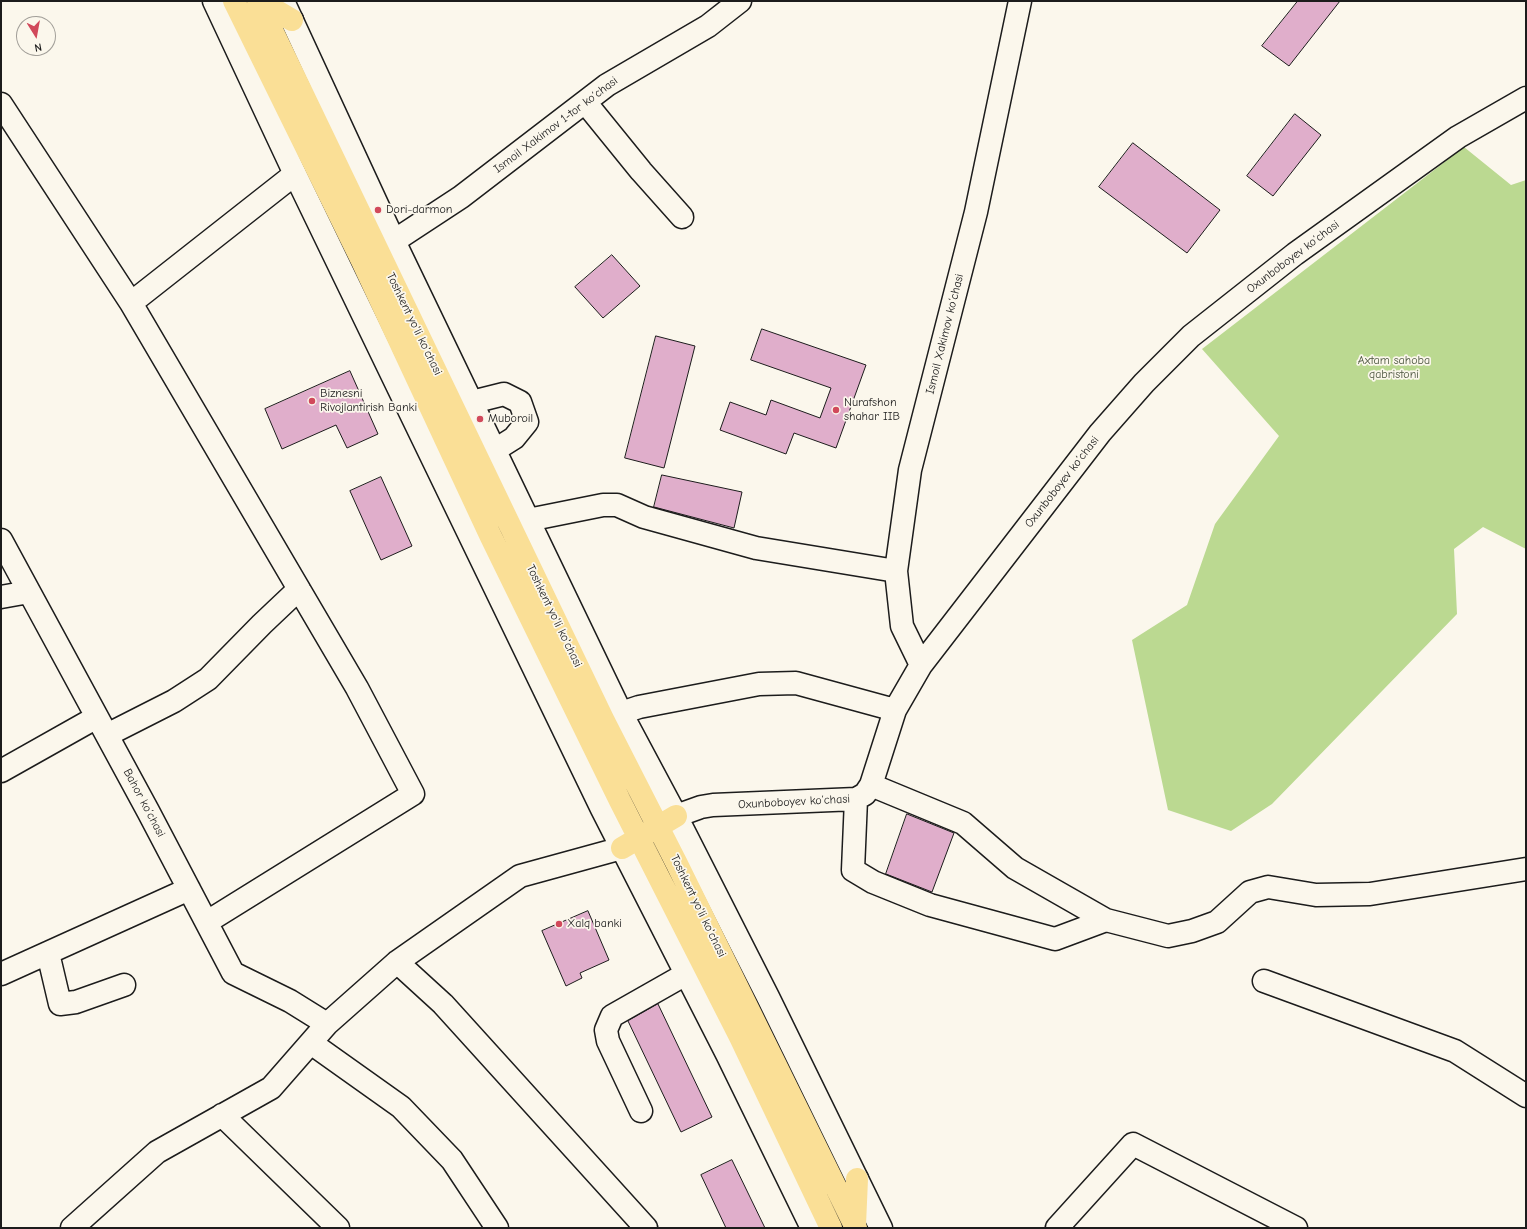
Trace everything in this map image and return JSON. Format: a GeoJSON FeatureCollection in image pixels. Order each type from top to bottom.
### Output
{"type":"FeatureCollection","features":[{"type":"Feature","properties":{"kind":"main road"},"geometry":{"type":"LineString","coordinates":[[259,1],[292,20]]}},
{"type":"Feature","properties":{"kind":"main road","name":"Toshkent yo'li ko'chasi"},"geometry":{"type":"LineString","coordinates":[[259,1],[600,712],[667,821],[855,1227]]}},
{"type":"Feature","properties":{"kind":"main road","name":"Toshkent yo'li ko'chasi"},"geometry":{"type":"LineString","coordinates":[[233,2],[362,261],[483,541],[631,843],[740,1037],[822,1224]]}},
{"type":"Feature","properties":{"kind":"main road","name":"Oxunboboyev ko‘chasi"},"geometry":{"type":"LineString","coordinates":[[631,843],[667,821]]}},
{"type":"Feature","properties":{"kind":"main road"},"geometry":{"type":"LineString","coordinates":[[855,1227],[857,1179]]}},
{"type":"Feature","properties":{"kind":"street"},"geometry":{"type":"LineString","coordinates":[[214,1],[295,174],[483,541]]}},
{"type":"Feature","properties":{"kind":"street"},"geometry":{"type":"LineString","coordinates":[[283,1],[394,241],[621,713],[667,821],[768,997],[881,1228]]}},
{"type":"Feature","properties":{"kind":"street","name":"Ismoil Xakimov 1-tor ko‘chasi"},"geometry":{"type":"LineString","coordinates":[[394,241],[461,197],[607,85],[708,26],[740,1]]}},
{"type":"Feature","properties":{"kind":"street","name":"Ismoil Xakimov ko‘chasi"},"geometry":{"type":"LineString","coordinates":[[921,665],[902,626],[896,572],[910,470],[976,212],[1020,1]]}},
{"type":"Feature","properties":{"kind":"street","name":"Oxunboboyev ko‘chasi"},"geometry":{"type":"LineString","coordinates":[[667,821],[700,807],[713,805],[864,792],[895,710],[921,665],[1100,433],[1144,383],[1191,336],[1296,254],[1458,137],[1526,98]]}},
{"type":"Feature","properties":{"kind":"street"},"geometry":{"type":"LineString","coordinates":[[585,102],[641,171],[682,217]]}},
{"type":"Feature","properties":{"kind":"street"},"geometry":{"type":"LineString","coordinates":[[1,104],[131,302],[357,688],[413,794],[207,922]]}},
{"type":"Feature","properties":{"kind":"street"},"geometry":{"type":"LineString","coordinates":[[131,302],[295,174]]}},
{"type":"Feature","properties":{"kind":"street"},"geometry":{"type":"LineString","coordinates":[[472,402],[504,394],[520,402],[527,422],[514,438],[495,450]]}},
{"type":"Feature","properties":{"kind":"street"},"geometry":{"type":"LineString","coordinates":[[528,520],[603,505],[617,505],[644,517],[756,548],[896,572]]}},
{"type":"Feature","properties":{"kind":"street","name":"Bahor ko‘chasi"},"geometry":{"type":"LineString","coordinates":[[1,540],[233,973],[290,1001],[327,1024]]}},
{"type":"Feature","properties":{"kind":"street"},"geometry":{"type":"LineString","coordinates":[[1,771],[102,726],[174,701],[208,679],[299,589]]}},
{"type":"Feature","properties":{"kind":"street"},"geometry":{"type":"LineString","coordinates":[[1,597],[29,592]]}},
{"type":"Feature","properties":{"kind":"street"},"geometry":{"type":"LineString","coordinates":[[621,713],[639,707],[759,684],[796,683],[895,710]]}},
{"type":"Feature","properties":{"kind":"street"},"geometry":{"type":"LineString","coordinates":[[1106,920],[1055,939],[930,905],[873,882],[853,870],[864,792],[962,823],[1015,868],[1106,920],[1168,936],[1192,931],[1217,922],[1250,892],[1268,887],[1316,894],[1370,894],[1526,869]]}},
{"type":"Feature","properties":{"kind":"street"},"geometry":{"type":"LineString","coordinates":[[72,1228],[157,1152],[271,1088],[327,1024],[397,962],[520,876],[631,843],[686,974],[727,1054],[822,1224]]}},
{"type":"Feature","properties":{"kind":"street"},"geometry":{"type":"LineString","coordinates":[[1,974],[189,889]]}},
{"type":"Feature","properties":{"kind":"street"},"geometry":{"type":"LineString","coordinates":[[48,953],[60,1004],[76,1002],[124,985]]}},
{"type":"Feature","properties":{"kind":"street"},"geometry":{"type":"LineString","coordinates":[[397,962],[443,1004],[646,1228]]}},
{"type":"Feature","properties":{"kind":"street"},"geometry":{"type":"LineString","coordinates":[[641,1111],[608,1041],[606,1030],[612,1016],[686,974]]}},
{"type":"Feature","properties":{"kind":"street"},"geometry":{"type":"LineString","coordinates":[[1264,982],[1455,1051],[1526,1096]]}},
{"type":"Feature","properties":{"kind":"street"},"geometry":{"type":"LineString","coordinates":[[311,1042],[401,1107],[452,1160],[496,1228]]}},
{"type":"Feature","properties":{"kind":"street"},"geometry":{"type":"LineString","coordinates":[[222,1115],[338,1228]]}},
{"type":"Feature","properties":{"kind":"street"},"geometry":{"type":"LineString","coordinates":[[1057,1228],[1133,1144],[1296,1228]]}},
{"type":"Feature","properties":{"kind":"green space","name":"Axtam sahoba qabristoni"},"geometry":{"type":"Polygon","coordinates":[[[1464,147],[1511,185],[1526,180],[1526,549],[1483,527],[1454,549],[1457,614],[1272,804],[1231,831],[1168,810],[1132,640],[1187,605],[1215,524],[1279,436],[1202,349],[1464,147]]]}},
{"type":"Feature","properties":{"kind":"building"},"geometry":{"type":"Polygon","coordinates":[[[1298,1],[1340,1],[1289,66],[1262,46],[1298,1]]]}},
{"type":"Feature","properties":{"kind":"building"},"geometry":{"type":"Polygon","coordinates":[[[1295,114],[1321,135],[1273,196],[1247,176],[1295,114]]]}},
{"type":"Feature","properties":{"kind":"building"},"geometry":{"type":"Polygon","coordinates":[[[1133,143],[1220,210],[1187,253],[1099,187],[1133,143]]]}},
{"type":"Feature","properties":{"kind":"building"},"geometry":{"type":"Polygon","coordinates":[[[612,255],[640,286],[603,318],[575,287],[612,255]]]}},
{"type":"Feature","properties":{"kind":"building"},"geometry":{"type":"Polygon","coordinates":[[[762,329],[866,365],[836,448],[794,433],[786,454],[720,430],[730,402],[766,415],[771,400],[820,418],[831,388],[751,360],[762,329]]]}},
{"type":"Feature","properties":{"kind":"building"},"geometry":{"type":"Polygon","coordinates":[[[656,336],[695,346],[664,468],[625,458],[656,336]]]}},
{"type":"Feature","properties":{"kind":"building"},"geometry":{"type":"Polygon","coordinates":[[[350,371],[378,434],[347,448],[336,425],[282,449],[265,409],[350,371]]]}},
{"type":"Feature","properties":{"kind":"building"},"geometry":{"type":"Polygon","coordinates":[[[662,475],[742,492],[734,528],[654,507],[662,475]]]}},
{"type":"Feature","properties":{"kind":"building"},"geometry":{"type":"Polygon","coordinates":[[[381,477],[412,546],[381,560],[350,491],[381,477]]]}},
{"type":"Feature","properties":{"kind":"building"},"geometry":{"type":"Polygon","coordinates":[[[907,814],[954,833],[932,892],[886,874],[907,814]]]}},
{"type":"Feature","properties":{"kind":"building"},"geometry":{"type":"Polygon","coordinates":[[[588,911],[609,960],[580,973],[582,978],[566,986],[542,931],[588,911]]]}},
{"type":"Feature","properties":{"kind":"building"},"geometry":{"type":"Polygon","coordinates":[[[658,1004],[712,1117],[681,1132],[628,1021],[658,1004]]]}},
{"type":"Feature","properties":{"kind":"building"},"geometry":{"type":"Polygon","coordinates":[[[732,1160],[765,1228],[726,1228],[701,1175],[732,1160]]]}},
{"type":"Feature","properties":{"kind":"place","name":"Dori-darmon"},"geometry":{"type":"Point","coordinates":[378,210]}},
{"type":"Feature","properties":{"kind":"place","name":"Biznesni Rivojlantirish Banki"},"geometry":{"type":"Point","coordinates":[312,401]}},
{"type":"Feature","properties":{"kind":"place","name":"Nurafshon shahar IIB"},"geometry":{"type":"Point","coordinates":[836,410]}},
{"type":"Feature","properties":{"kind":"place","name":"Muboroil"},"geometry":{"type":"Point","coordinates":[480,419]}},
{"type":"Feature","properties":{"kind":"place","name":"Xalq banki"},"geometry":{"type":"Point","coordinates":[559,924]}}]}
